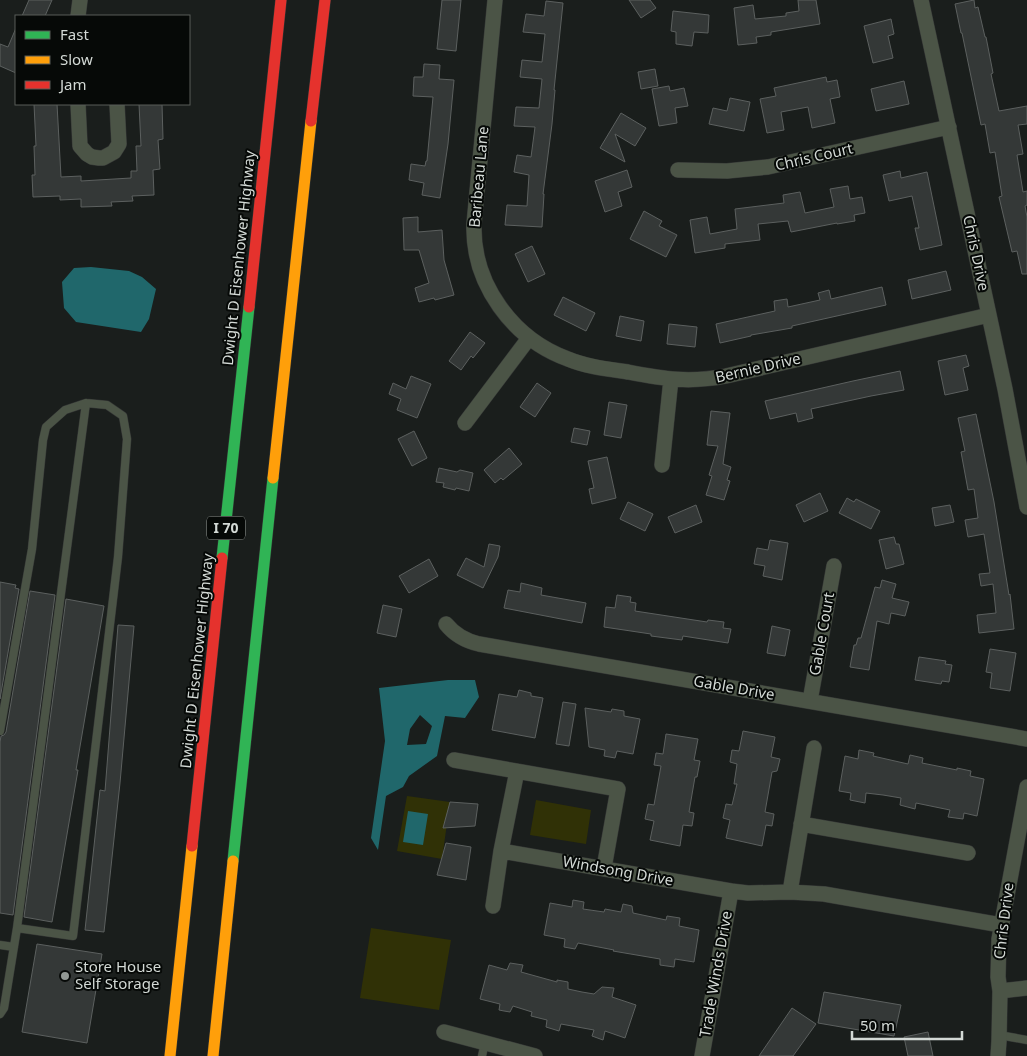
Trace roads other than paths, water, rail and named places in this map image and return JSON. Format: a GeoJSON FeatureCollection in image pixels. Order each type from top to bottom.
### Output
{"type":"FeatureCollection","features":[{"type":"Feature","properties":{"kind":"highway","name":"Dwight D Eisenhower Highway"},"geometry":{"type":"LineString","coordinates":[[170,1056],[281,0]]}},
{"type":"Feature","properties":{"kind":"highway","name":"I 70"},"geometry":{"type":"LineString","coordinates":[[214,1056],[287,340],[325,0]]}},
{"type":"Feature","properties":{"kind":"street"},"geometry":{"type":"LineString","coordinates":[[78,15],[80,0]]}},
{"type":"Feature","properties":{"kind":"street","name":"Baribeau Lane"},"geometry":{"type":"LineString","coordinates":[[495,0],[474,238],[480,267],[492,296],[514,324],[529,338]]}},
{"type":"Feature","properties":{"kind":"street","name":"Chris Drive"},"geometry":{"type":"LineString","coordinates":[[921,0],[1024,478],[1027,507]]}},
{"type":"Feature","properties":{"kind":"street"},"geometry":{"type":"LineString","coordinates":[[78,105],[80,146],[86,154],[99,158],[114,152],[119,144],[117,105]]}},
{"type":"Feature","properties":{"kind":"street","name":"Chris Court"},"geometry":{"type":"LineString","coordinates":[[678,170],[727,171],[768,167],[949,127]]}},
{"type":"Feature","properties":{"kind":"street","name":"Bernie Drive"},"geometry":{"type":"LineString","coordinates":[[529,338],[550,352],[580,363],[671,379],[698,380],[716,378],[989,315]]}},
{"type":"Feature","properties":{"kind":"street"},"geometry":{"type":"LineString","coordinates":[[465,423],[529,338]]}},
{"type":"Feature","properties":{"kind":"street"},"geometry":{"type":"LineString","coordinates":[[662,465],[671,379]]}},
{"type":"Feature","properties":{"kind":"street","name":"Gable Court"},"geometry":{"type":"LineString","coordinates":[[810,701],[834,566]]}},
{"type":"Feature","properties":{"kind":"street","name":"Gable Drive"},"geometry":{"type":"LineString","coordinates":[[446,624],[461,637],[479,644],[1027,739]]}},
{"type":"Feature","properties":{"kind":"street"},"geometry":{"type":"LineString","coordinates":[[790,892],[814,748]]}},
{"type":"Feature","properties":{"kind":"street"},"geometry":{"type":"LineString","coordinates":[[454,760],[618,789],[604,868]]}},
{"type":"Feature","properties":{"kind":"street"},"geometry":{"type":"LineString","coordinates":[[493,906],[501,851],[517,771]]}},
{"type":"Feature","properties":{"kind":"street","name":"Chris Drive"},"geometry":{"type":"LineString","coordinates":[[998,1056],[1000,1035],[999,939],[1027,787]]}},
{"type":"Feature","properties":{"kind":"street"},"geometry":{"type":"LineString","coordinates":[[801,824],[968,853]]}},
{"type":"Feature","properties":{"kind":"street","name":"Windsong Drive"},"geometry":{"type":"LineString","coordinates":[[501,851],[731,891],[824,894],[1001,925]]}},
{"type":"Feature","properties":{"kind":"street","name":"Trade Winds Drive"},"geometry":{"type":"LineString","coordinates":[[702,1056],[731,891]]}},
{"type":"Feature","properties":{"kind":"street"},"geometry":{"type":"LineString","coordinates":[[1000,991],[1027,988]]}},
{"type":"Feature","properties":{"kind":"street"},"geometry":{"type":"LineString","coordinates":[[444,1032],[483,1049],[535,1056]]}},
{"type":"Feature","properties":{"kind":"lane"},"geometry":{"type":"LineString","coordinates":[[0,1014],[4,1008],[14,947],[86,403]]}},
{"type":"Feature","properties":{"kind":"lane"},"geometry":{"type":"LineString","coordinates":[[0,731],[32,549],[43,440],[46,428],[65,410],[86,403],[107,404],[122,416],[126,439],[118,557],[74,936],[16,928]]}},
{"type":"Feature","properties":{"kind":"lane"},"geometry":{"type":"LineString","coordinates":[[0,945],[14,947]]}},
{"type":"Feature","properties":{"kind":"lane"},"geometry":{"type":"LineString","coordinates":[[1000,1035],[1027,1040]]}},
{"type":"Feature","properties":{"kind":"water"},"geometry":{"type":"Polygon","coordinates":[[[91,267],[129,271],[142,277],[156,289],[149,319],[141,332],[76,322],[64,308],[62,282],[74,268],[91,267]]]}},
{"type":"Feature","properties":{"kind":"water"},"geometry":{"type":"Polygon","coordinates":[[[448,680],[475,680],[479,697],[465,718],[445,716],[437,756],[409,776],[403,787],[386,796],[378,850],[371,838],[385,741],[379,688],[448,680]],[[420,715],[410,729],[407,745],[426,744],[432,726],[420,715]]]}},
{"type":"Feature","properties":{"kind":"water"},"geometry":{"type":"Polygon","coordinates":[[[408,811],[428,814],[423,845],[403,842],[408,811]]]}},
{"type":"Feature","properties":{"kind":"place","name":"Store House Self Storage"},"geometry":{"type":"Point","coordinates":[65,976]}}]}
